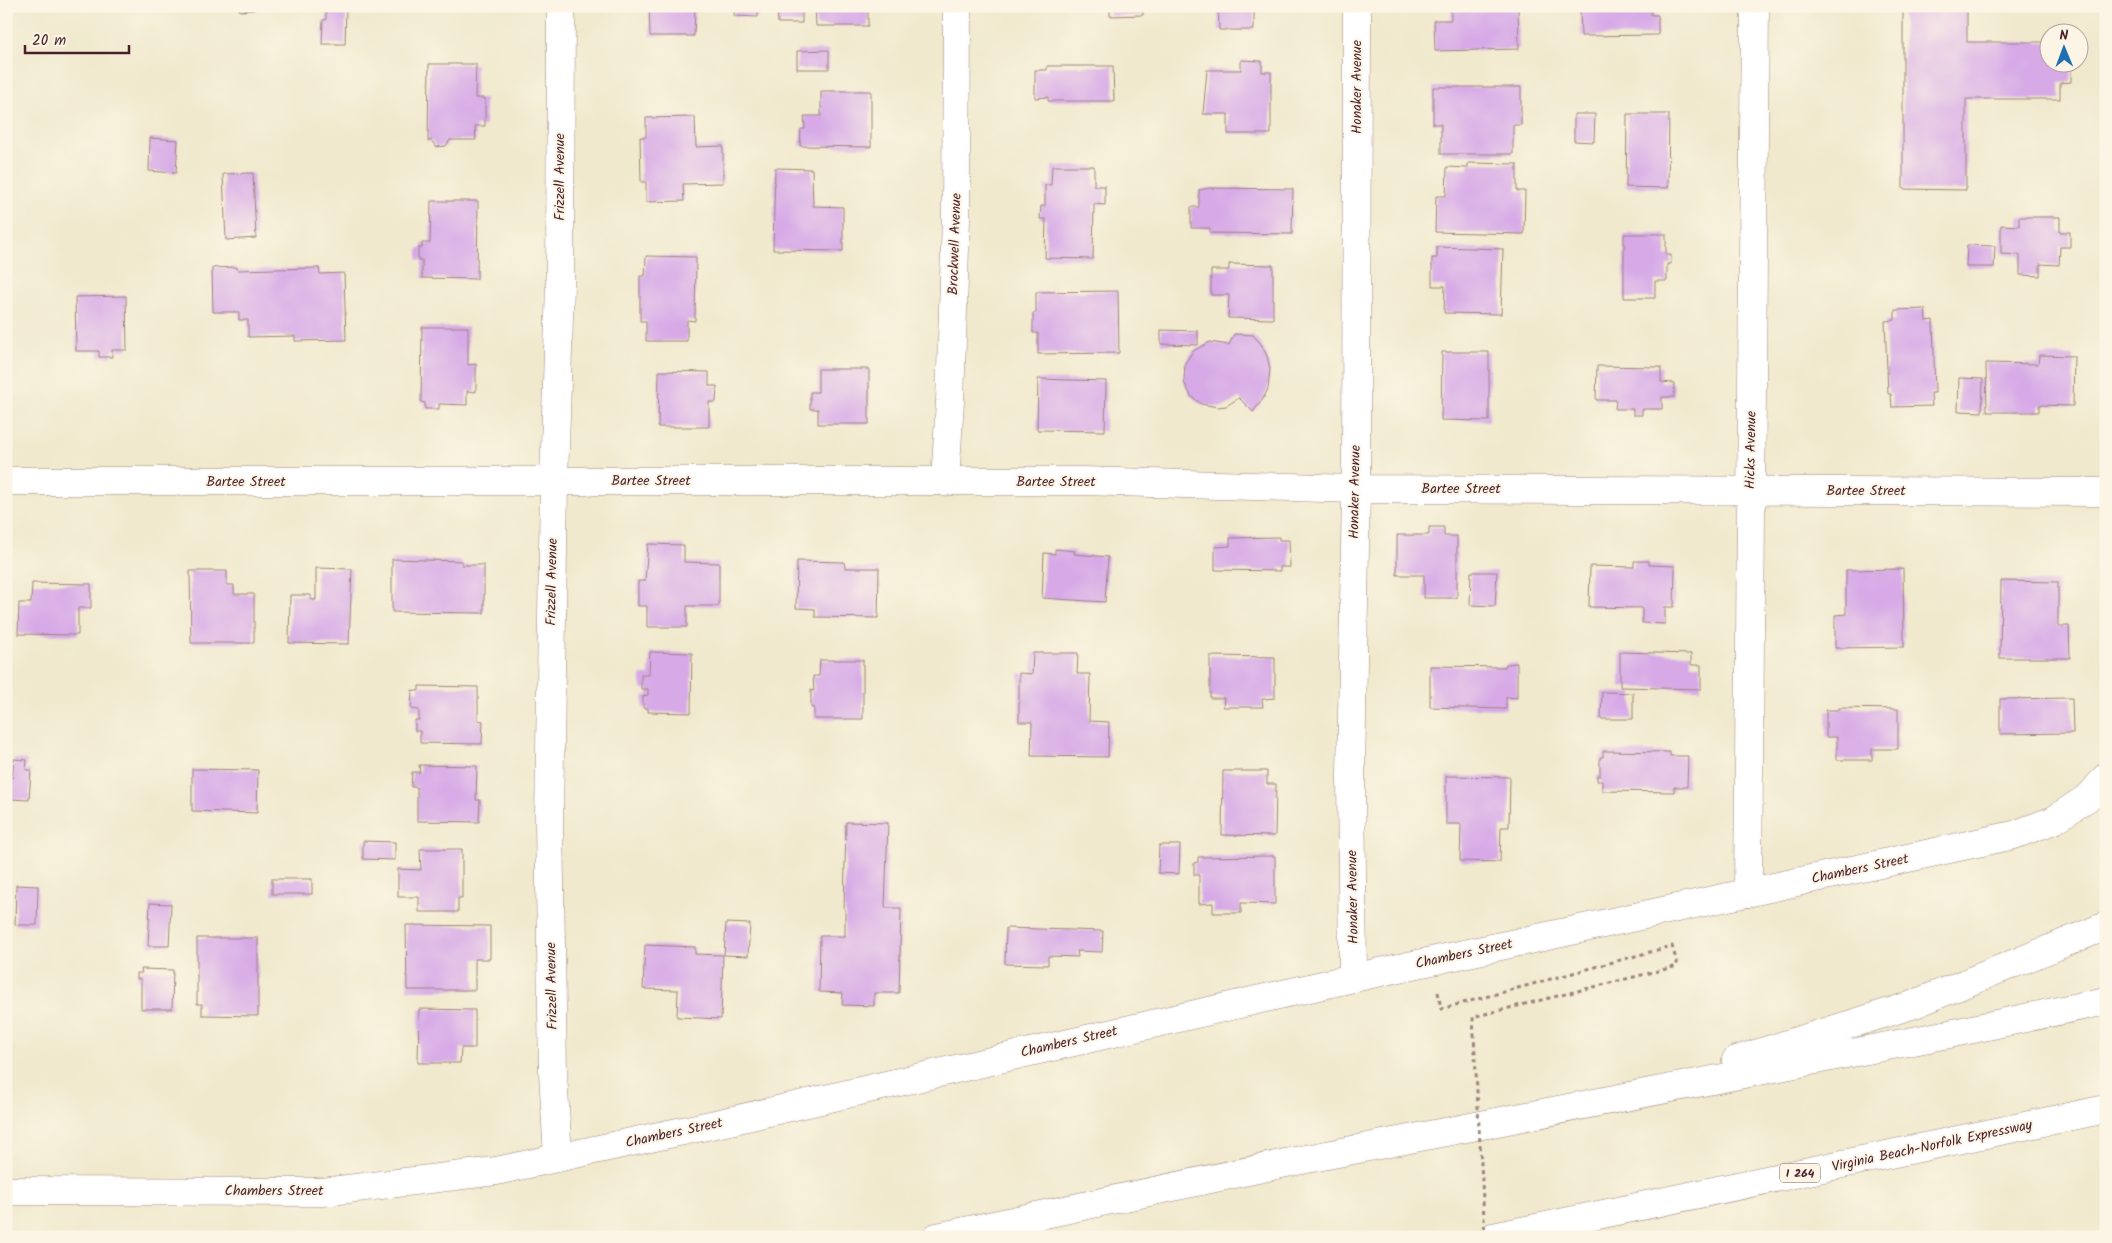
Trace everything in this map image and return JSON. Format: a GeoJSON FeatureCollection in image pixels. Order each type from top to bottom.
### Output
{"type":"FeatureCollection","features":[{"type":"Feature","properties":{"kind":"main road","name":"Frizzell Avenue"},"geometry":{"type":"LineString","coordinates":[[558,1157],[553,1073],[549,820],[554,481],[560,284],[561,6]]}},
{"type":"Feature","properties":{"kind":"main road","name":"Brockwell Avenue"},"geometry":{"type":"LineString","coordinates":[[944,482],[950,401],[956,218],[956,6]]}},
{"type":"Feature","properties":{"kind":"main road","name":"Honaker Avenue"},"geometry":{"type":"LineString","coordinates":[[1353,978],[1351,775],[1356,488],[1357,6]]}},
{"type":"Feature","properties":{"kind":"main road","name":"Hicks Avenue"},"geometry":{"type":"LineString","coordinates":[[1748,893],[1755,6]]}},
{"type":"Feature","properties":{"kind":"main road","name":"Bartee Street"},"geometry":{"type":"LineString","coordinates":[[6,481],[1082,481],[1356,488],[2106,492]]}},
{"type":"Feature","properties":{"kind":"main road","name":"Chambers Street"},"geometry":{"type":"LineString","coordinates":[[6,1191],[323,1192],[496,1171],[734,1120],[1353,978],[2014,836],[2054,820],[2090,796],[2106,777]]}},
{"type":"Feature","properties":{"kind":"main road"},"geometry":{"type":"LineString","coordinates":[[1611,1100],[1912,1005],[2106,926]]}},
{"type":"Feature","properties":{"kind":"main road"},"geometry":{"type":"LineString","coordinates":[[937,1237],[1286,1163],[2106,1001]]}},
{"type":"Feature","properties":{"kind":"main road","name":"Virginia Beach-Norfolk Expressway"},"geometry":{"type":"LineString","coordinates":[[1494,1237],[2106,1109]]}},
{"type":"Feature","properties":{"kind":"path"},"geometry":{"type":"LineString","coordinates":[[1432,961],[1441,1009],[1672,946],[1678,966],[1473,1017],[1485,1237]]}},
{"type":"Feature","properties":{"kind":"building"},"geometry":{"type":"Polygon","coordinates":[[[239,6],[254,6],[254,10],[240,11],[239,6]]]}},
{"type":"Feature","properties":{"kind":"building"},"geometry":{"type":"Polygon","coordinates":[[[326,6],[346,6],[345,44],[322,44],[323,20],[326,20],[326,6]]]}},
{"type":"Feature","properties":{"kind":"building"},"geometry":{"type":"Polygon","coordinates":[[[649,6],[695,6],[694,36],[650,36],[649,6]]]}},
{"type":"Feature","properties":{"kind":"building"},"geometry":{"type":"Polygon","coordinates":[[[735,6],[758,6],[758,17],[734,16],[735,6]]]}},
{"type":"Feature","properties":{"kind":"building"},"geometry":{"type":"Polygon","coordinates":[[[777,6],[802,6],[802,23],[778,23],[777,6]]]}},
{"type":"Feature","properties":{"kind":"building"},"geometry":{"type":"Polygon","coordinates":[[[815,6],[868,6],[868,26],[816,26],[815,6]]]}},
{"type":"Feature","properties":{"kind":"building"},"geometry":{"type":"Polygon","coordinates":[[[1110,6],[1143,6],[1143,15],[1110,16],[1110,6]]]}},
{"type":"Feature","properties":{"kind":"building"},"geometry":{"type":"Polygon","coordinates":[[[1212,6],[1276,6],[1276,8],[1254,8],[1254,30],[1219,30],[1218,8],[1212,8],[1212,6]]]}},
{"type":"Feature","properties":{"kind":"building"},"geometry":{"type":"Polygon","coordinates":[[[1451,6],[1518,6],[1519,49],[1435,51],[1434,20],[1451,20],[1451,6]]]}},
{"type":"Feature","properties":{"kind":"building"},"geometry":{"type":"Polygon","coordinates":[[[1604,6],[1651,6],[1651,15],[1658,15],[1658,35],[1581,36],[1580,10],[1604,10],[1604,6]]]}},
{"type":"Feature","properties":{"kind":"building"},"geometry":{"type":"Polygon","coordinates":[[[1903,6],[1967,6],[1967,42],[2040,42],[2040,72],[2071,72],[2071,82],[2060,83],[2060,99],[1966,99],[1966,190],[1903,189],[1903,6]]]}},
{"type":"Feature","properties":{"kind":"building"},"geometry":{"type":"Polygon","coordinates":[[[829,50],[829,69],[797,69],[797,51],[829,50]]]}},
{"type":"Feature","properties":{"kind":"building"},"geometry":{"type":"Polygon","coordinates":[[[1241,60],[1262,61],[1262,72],[1271,72],[1271,134],[1228,134],[1228,114],[1203,114],[1207,70],[1241,70],[1241,60]]]}},
{"type":"Feature","properties":{"kind":"building"},"geometry":{"type":"Polygon","coordinates":[[[429,64],[476,64],[475,98],[485,98],[485,126],[475,126],[476,140],[450,140],[446,146],[436,147],[431,140],[428,142],[429,64]]]}},
{"type":"Feature","properties":{"kind":"building"},"geometry":{"type":"Polygon","coordinates":[[[1047,66],[1113,66],[1114,101],[1048,101],[1048,97],[1035,98],[1035,70],[1047,70],[1047,66]]]}},
{"type":"Feature","properties":{"kind":"building"},"geometry":{"type":"Polygon","coordinates":[[[1433,87],[1521,87],[1521,125],[1513,125],[1513,154],[1441,154],[1441,124],[1433,124],[1433,87]]]}},
{"type":"Feature","properties":{"kind":"building"},"geometry":{"type":"Polygon","coordinates":[[[821,91],[871,91],[871,147],[800,146],[801,129],[805,129],[804,116],[821,116],[821,91]]]}},
{"type":"Feature","properties":{"kind":"building"},"geometry":{"type":"Polygon","coordinates":[[[1574,114],[1595,114],[1594,142],[1574,141],[1574,114]]]}},
{"type":"Feature","properties":{"kind":"building"},"geometry":{"type":"Polygon","coordinates":[[[1627,114],[1669,114],[1668,188],[1626,187],[1627,114]]]}},
{"type":"Feature","properties":{"kind":"building"},"geometry":{"type":"Polygon","coordinates":[[[695,117],[696,147],[723,146],[723,183],[683,184],[684,201],[646,202],[646,182],[641,182],[640,137],[646,137],[646,118],[695,117]]]}},
{"type":"Feature","properties":{"kind":"building"},"geometry":{"type":"Polygon","coordinates":[[[150,138],[178,140],[176,173],[149,171],[150,138]]]}},
{"type":"Feature","properties":{"kind":"building"},"geometry":{"type":"Polygon","coordinates":[[[1468,163],[1517,164],[1517,191],[1525,191],[1524,234],[1435,232],[1436,196],[1446,196],[1447,167],[1468,168],[1468,163]]]}},
{"type":"Feature","properties":{"kind":"building"},"geometry":{"type":"Polygon","coordinates":[[[1052,166],[1094,166],[1094,186],[1105,186],[1105,205],[1094,204],[1093,259],[1045,258],[1046,219],[1040,219],[1041,206],[1045,206],[1045,185],[1051,185],[1052,166]]]}},
{"type":"Feature","properties":{"kind":"building"},"geometry":{"type":"Polygon","coordinates":[[[775,168],[812,169],[813,206],[843,207],[843,251],[773,250],[775,168]]]}},
{"type":"Feature","properties":{"kind":"building"},"geometry":{"type":"Polygon","coordinates":[[[253,173],[256,238],[226,240],[223,174],[253,173]]]}},
{"type":"Feature","properties":{"kind":"building"},"geometry":{"type":"Polygon","coordinates":[[[1210,188],[1293,189],[1292,234],[1210,233],[1210,228],[1191,228],[1191,207],[1199,207],[1199,190],[1210,188]]]}},
{"type":"Feature","properties":{"kind":"building"},"geometry":{"type":"Polygon","coordinates":[[[431,201],[478,201],[477,279],[422,278],[422,260],[418,260],[418,248],[422,248],[422,243],[430,243],[431,201]]]}},
{"type":"Feature","properties":{"kind":"building"},"geometry":{"type":"Polygon","coordinates":[[[2019,217],[2060,217],[2060,232],[2070,232],[2070,247],[2060,247],[2059,265],[2040,264],[2040,276],[2020,275],[2020,255],[2001,254],[2001,225],[2019,226],[2019,217]]]}},
{"type":"Feature","properties":{"kind":"building"},"geometry":{"type":"Polygon","coordinates":[[[1624,234],[1666,234],[1666,255],[1671,255],[1671,264],[1667,264],[1667,281],[1655,281],[1655,298],[1624,298],[1624,234]]]}},
{"type":"Feature","properties":{"kind":"building"},"geometry":{"type":"Polygon","coordinates":[[[1967,245],[1995,246],[1994,267],[1966,267],[1967,245]]]}},
{"type":"Feature","properties":{"kind":"building"},"geometry":{"type":"Polygon","coordinates":[[[1437,247],[1503,249],[1501,314],[1444,313],[1445,286],[1432,286],[1432,258],[1437,258],[1437,247]]]}},
{"type":"Feature","properties":{"kind":"building"},"geometry":{"type":"Polygon","coordinates":[[[646,256],[696,257],[695,321],[687,320],[687,341],[646,341],[646,321],[640,321],[640,276],[645,276],[646,256]]]}},
{"type":"Feature","properties":{"kind":"building"},"geometry":{"type":"Polygon","coordinates":[[[1229,264],[1273,265],[1273,319],[1228,318],[1229,295],[1211,295],[1211,270],[1229,270],[1229,264]]]}},
{"type":"Feature","properties":{"kind":"building"},"geometry":{"type":"Polygon","coordinates":[[[237,267],[237,270],[319,268],[320,274],[344,273],[346,340],[295,341],[295,336],[248,337],[248,320],[239,320],[239,312],[213,312],[212,268],[237,267]]]}},
{"type":"Feature","properties":{"kind":"building"},"geometry":{"type":"Polygon","coordinates":[[[1118,291],[1119,353],[1038,354],[1038,333],[1033,333],[1033,313],[1036,313],[1036,292],[1118,291]]]}},
{"type":"Feature","properties":{"kind":"building"},"geometry":{"type":"Polygon","coordinates":[[[126,296],[127,350],[112,350],[112,357],[99,357],[99,351],[76,351],[75,297],[126,296]]]}},
{"type":"Feature","properties":{"kind":"building"},"geometry":{"type":"Polygon","coordinates":[[[1925,309],[1926,321],[1933,320],[1935,393],[1931,393],[1932,406],[1892,407],[1891,394],[1888,394],[1885,321],[1895,320],[1895,310],[1925,309]]]}},
{"type":"Feature","properties":{"kind":"building"},"geometry":{"type":"Polygon","coordinates":[[[422,327],[468,327],[468,365],[476,364],[476,392],[467,391],[467,405],[439,404],[439,409],[425,409],[425,403],[421,402],[422,327]]]}},
{"type":"Feature","properties":{"kind":"building"},"geometry":{"type":"Polygon","coordinates":[[[1161,330],[1198,331],[1198,345],[1161,344],[1161,330]]]}},
{"type":"Feature","properties":{"kind":"building"},"geometry":{"type":"Polygon","coordinates":[[[1234,334],[1253,335],[1261,344],[1267,356],[1270,369],[1268,389],[1253,412],[1239,398],[1226,406],[1218,407],[1201,404],[1191,396],[1184,382],[1185,363],[1193,351],[1210,342],[1229,345],[1234,334]]]}},
{"type":"Feature","properties":{"kind":"building"},"geometry":{"type":"Polygon","coordinates":[[[1442,352],[1489,352],[1489,421],[1441,420],[1442,352]]]}},
{"type":"Feature","properties":{"kind":"building"},"geometry":{"type":"Polygon","coordinates":[[[2039,355],[2074,356],[2073,406],[2039,405],[2039,412],[1987,412],[1986,363],[2038,364],[2039,355]]]}},
{"type":"Feature","properties":{"kind":"building"},"geometry":{"type":"Polygon","coordinates":[[[1597,366],[1661,367],[1661,382],[1674,383],[1674,397],[1662,397],[1662,409],[1642,409],[1642,415],[1633,415],[1633,409],[1615,409],[1616,400],[1596,400],[1597,366]]]}},
{"type":"Feature","properties":{"kind":"building"},"geometry":{"type":"Polygon","coordinates":[[[818,369],[869,369],[869,424],[818,424],[818,409],[810,409],[810,392],[818,392],[818,369]]]}},
{"type":"Feature","properties":{"kind":"building"},"geometry":{"type":"Polygon","coordinates":[[[659,371],[709,372],[709,386],[717,386],[716,402],[709,402],[709,427],[658,427],[659,371]]]}},
{"type":"Feature","properties":{"kind":"building"},"geometry":{"type":"Polygon","coordinates":[[[1959,378],[1983,379],[1982,412],[1958,411],[1959,378]]]}},
{"type":"Feature","properties":{"kind":"building"},"geometry":{"type":"Polygon","coordinates":[[[1038,379],[1106,381],[1105,431],[1037,430],[1038,379]]]}},
{"type":"Feature","properties":{"kind":"building"},"geometry":{"type":"Polygon","coordinates":[[[1429,527],[1444,527],[1444,536],[1457,536],[1457,598],[1424,598],[1424,575],[1397,575],[1397,535],[1429,535],[1429,527]]]}},
{"type":"Feature","properties":{"kind":"building"},"geometry":{"type":"Polygon","coordinates":[[[1279,537],[1279,540],[1289,540],[1290,567],[1280,567],[1280,571],[1215,570],[1215,547],[1230,546],[1230,538],[1279,537]]]}},
{"type":"Feature","properties":{"kind":"building"},"geometry":{"type":"Polygon","coordinates":[[[648,544],[684,545],[684,562],[719,563],[719,606],[687,606],[687,627],[647,627],[647,606],[638,606],[638,581],[645,581],[648,544]]]}},
{"type":"Feature","properties":{"kind":"building"},"geometry":{"type":"Polygon","coordinates":[[[1055,549],[1075,551],[1074,554],[1108,557],[1105,602],[1042,598],[1044,553],[1055,554],[1055,549]]]}},
{"type":"Feature","properties":{"kind":"building"},"geometry":{"type":"Polygon","coordinates":[[[392,559],[462,561],[462,565],[484,565],[484,613],[392,612],[392,559]]]}},
{"type":"Feature","properties":{"kind":"building"},"geometry":{"type":"Polygon","coordinates":[[[797,561],[844,562],[845,568],[879,568],[878,618],[815,617],[815,609],[796,608],[797,561]]]}},
{"type":"Feature","properties":{"kind":"building"},"geometry":{"type":"Polygon","coordinates":[[[1634,561],[1649,561],[1649,565],[1675,566],[1674,607],[1665,607],[1665,624],[1642,623],[1642,608],[1589,607],[1590,566],[1634,567],[1634,561]]]}},
{"type":"Feature","properties":{"kind":"building"},"geometry":{"type":"Polygon","coordinates":[[[316,568],[352,569],[349,644],[289,643],[290,595],[311,595],[311,600],[316,600],[316,568]]]}},
{"type":"Feature","properties":{"kind":"building"},"geometry":{"type":"Polygon","coordinates":[[[1903,569],[1904,647],[1835,648],[1835,615],[1846,614],[1846,570],[1903,569]]]}},
{"type":"Feature","properties":{"kind":"building"},"geometry":{"type":"Polygon","coordinates":[[[190,571],[227,571],[227,585],[234,585],[234,594],[254,594],[254,643],[191,643],[190,571]]]}},
{"type":"Feature","properties":{"kind":"building"},"geometry":{"type":"Polygon","coordinates":[[[1471,572],[1497,572],[1495,606],[1470,605],[1471,572]]]}},
{"type":"Feature","properties":{"kind":"building"},"geometry":{"type":"Polygon","coordinates":[[[2001,581],[2058,582],[2058,626],[2069,626],[2070,658],[2000,658],[2001,581]]]}},
{"type":"Feature","properties":{"kind":"building"},"geometry":{"type":"Polygon","coordinates":[[[32,583],[91,584],[91,608],[78,608],[78,635],[18,634],[19,603],[31,603],[32,583]]]}},
{"type":"Feature","properties":{"kind":"building"},"geometry":{"type":"Polygon","coordinates":[[[650,652],[692,653],[691,713],[648,712],[648,708],[643,708],[643,696],[648,695],[648,689],[641,689],[641,675],[649,675],[650,652]]]}},
{"type":"Feature","properties":{"kind":"building"},"geometry":{"type":"Polygon","coordinates":[[[1620,652],[1691,654],[1691,665],[1701,665],[1701,689],[1620,687],[1620,652]]]}},
{"type":"Feature","properties":{"kind":"building"},"geometry":{"type":"Polygon","coordinates":[[[1033,653],[1078,653],[1077,674],[1090,674],[1089,721],[1109,722],[1108,757],[1031,756],[1032,722],[1019,722],[1019,673],[1032,674],[1033,653]]]}},
{"type":"Feature","properties":{"kind":"building"},"geometry":{"type":"Polygon","coordinates":[[[1210,656],[1275,657],[1275,698],[1262,699],[1263,707],[1223,707],[1224,698],[1210,698],[1210,656]]]}},
{"type":"Feature","properties":{"kind":"building"},"geometry":{"type":"Polygon","coordinates":[[[820,660],[863,660],[863,719],[814,719],[814,708],[811,707],[811,690],[814,691],[813,676],[819,676],[820,660]]]}},
{"type":"Feature","properties":{"kind":"building"},"geometry":{"type":"Polygon","coordinates":[[[1517,663],[1517,698],[1506,697],[1506,709],[1430,707],[1430,666],[1505,667],[1506,664],[1517,663]]]}},
{"type":"Feature","properties":{"kind":"building"},"geometry":{"type":"Polygon","coordinates":[[[419,686],[478,687],[478,720],[483,721],[482,744],[420,743],[420,731],[415,731],[415,720],[419,720],[419,710],[411,709],[412,690],[419,691],[419,686]]]}},
{"type":"Feature","properties":{"kind":"building"},"geometry":{"type":"Polygon","coordinates":[[[1602,692],[1633,693],[1633,719],[1601,719],[1602,692]]]}},
{"type":"Feature","properties":{"kind":"building"},"geometry":{"type":"Polygon","coordinates":[[[2072,698],[2073,733],[2000,734],[2000,699],[2072,698]]]}},
{"type":"Feature","properties":{"kind":"building"},"geometry":{"type":"Polygon","coordinates":[[[1839,708],[1898,709],[1898,749],[1872,749],[1872,760],[1837,760],[1837,737],[1826,737],[1826,710],[1839,710],[1839,708]]]}},
{"type":"Feature","properties":{"kind":"building"},"geometry":{"type":"Polygon","coordinates":[[[1603,751],[1670,752],[1670,756],[1688,756],[1687,787],[1674,787],[1674,792],[1602,791],[1602,781],[1597,781],[1597,775],[1600,776],[1600,757],[1603,757],[1603,751]]]}},
{"type":"Feature","properties":{"kind":"building"},"geometry":{"type":"Polygon","coordinates":[[[14,759],[27,760],[26,770],[31,770],[29,800],[8,799],[14,759]]]}},
{"type":"Feature","properties":{"kind":"building"},"geometry":{"type":"Polygon","coordinates":[[[419,765],[477,766],[476,800],[480,800],[479,822],[417,821],[417,787],[411,787],[412,772],[420,772],[419,765]]]}},
{"type":"Feature","properties":{"kind":"building"},"geometry":{"type":"Polygon","coordinates":[[[192,769],[258,770],[257,813],[192,811],[192,769]]]}},
{"type":"Feature","properties":{"kind":"building"},"geometry":{"type":"Polygon","coordinates":[[[1223,771],[1267,771],[1267,784],[1276,784],[1275,836],[1222,835],[1223,771]]]}},
{"type":"Feature","properties":{"kind":"building"},"geometry":{"type":"Polygon","coordinates":[[[1446,776],[1510,777],[1509,827],[1501,827],[1500,862],[1460,861],[1461,824],[1446,824],[1446,776]]]}},
{"type":"Feature","properties":{"kind":"building"},"geometry":{"type":"Polygon","coordinates":[[[846,822],[888,823],[885,908],[901,908],[899,993],[874,993],[874,1006],[842,1005],[843,993],[819,992],[820,936],[845,936],[846,822]]]}},
{"type":"Feature","properties":{"kind":"building"},"geometry":{"type":"Polygon","coordinates":[[[363,841],[395,842],[395,860],[363,859],[363,841]]]}},
{"type":"Feature","properties":{"kind":"building"},"geometry":{"type":"Polygon","coordinates":[[[1159,845],[1180,845],[1179,874],[1158,873],[1159,845]]]}},
{"type":"Feature","properties":{"kind":"building"},"geometry":{"type":"Polygon","coordinates":[[[420,849],[462,849],[462,898],[458,898],[458,912],[419,912],[419,897],[398,897],[398,869],[421,870],[420,849]]]}},
{"type":"Feature","properties":{"kind":"building"},"geometry":{"type":"Polygon","coordinates":[[[1275,856],[1275,904],[1241,903],[1241,913],[1213,913],[1213,903],[1199,904],[1199,875],[1194,875],[1194,863],[1198,862],[1198,857],[1275,856]]]}},
{"type":"Feature","properties":{"kind":"building"},"geometry":{"type":"Polygon","coordinates":[[[272,879],[312,879],[312,894],[272,894],[272,879]]]}},
{"type":"Feature","properties":{"kind":"building"},"geometry":{"type":"Polygon","coordinates":[[[16,885],[38,886],[37,925],[15,925],[16,885]]]}},
{"type":"Feature","properties":{"kind":"building"},"geometry":{"type":"Polygon","coordinates":[[[150,903],[171,904],[169,946],[148,946],[150,903]]]}},
{"type":"Feature","properties":{"kind":"building"},"geometry":{"type":"Polygon","coordinates":[[[726,923],[750,924],[748,956],[724,955],[726,923]]]}},
{"type":"Feature","properties":{"kind":"building"},"geometry":{"type":"Polygon","coordinates":[[[406,925],[490,926],[490,959],[475,959],[475,990],[407,990],[406,925]]]}},
{"type":"Feature","properties":{"kind":"building"},"geometry":{"type":"Polygon","coordinates":[[[1006,928],[1103,931],[1102,952],[1077,951],[1078,957],[1048,956],[1048,965],[1005,964],[1006,928]]]}},
{"type":"Feature","properties":{"kind":"building"},"geometry":{"type":"Polygon","coordinates":[[[197,938],[258,938],[258,1016],[202,1015],[202,1004],[197,1004],[197,938]]]}},
{"type":"Feature","properties":{"kind":"building"},"geometry":{"type":"Polygon","coordinates":[[[645,945],[695,947],[695,954],[723,955],[721,1019],[677,1017],[678,990],[643,989],[645,945]]]}},
{"type":"Feature","properties":{"kind":"building"},"geometry":{"type":"Polygon","coordinates":[[[141,969],[173,970],[172,1009],[141,1009],[141,979],[137,979],[137,973],[142,973],[141,969]]]}},
{"type":"Feature","properties":{"kind":"building"},"geometry":{"type":"Polygon","coordinates":[[[419,1009],[475,1010],[475,1048],[461,1048],[460,1063],[418,1063],[419,1009]]]}}]}
